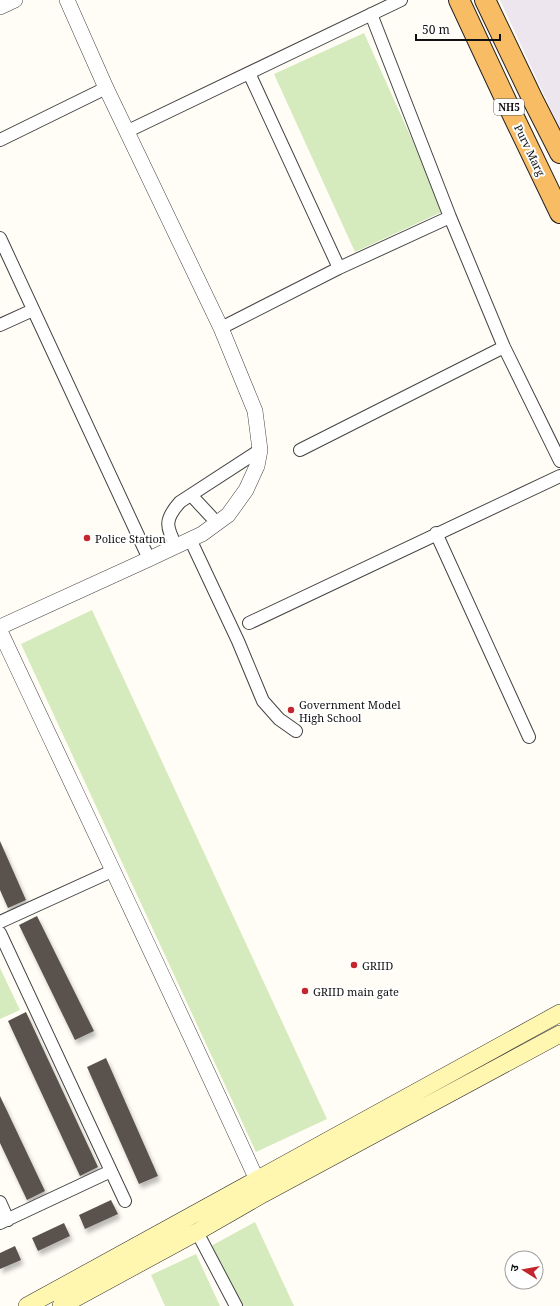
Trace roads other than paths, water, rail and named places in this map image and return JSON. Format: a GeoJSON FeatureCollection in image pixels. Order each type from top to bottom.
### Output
{"type":"FeatureCollection","features":[{"type":"Feature","properties":{"kind":"highway","name":"Purv Marg"},"geometry":{"type":"LineString","coordinates":[[459,0],[560,213]]}},
{"type":"Feature","properties":{"kind":"highway","name":"NH5"},"geometry":{"type":"LineString","coordinates":[[485,0],[560,153]]}},
{"type":"Feature","properties":{"kind":"main road"},"geometry":{"type":"LineString","coordinates":[[27,1306],[560,1013]]}},
{"type":"Feature","properties":{"kind":"main road"},"geometry":{"type":"LineString","coordinates":[[61,1306],[197,1232],[263,1194],[560,1034]]}},
{"type":"Feature","properties":{"kind":"street"},"geometry":{"type":"LineString","coordinates":[[0,7],[15,0]]}},
{"type":"Feature","properties":{"kind":"street"},"geometry":{"type":"LineString","coordinates":[[0,627],[202,534],[228,515],[246,490],[257,466],[260,450],[255,411],[221,328],[128,131],[106,88],[67,0]]}},
{"type":"Feature","properties":{"kind":"street"},"geometry":{"type":"LineString","coordinates":[[128,131],[401,0]]}},
{"type":"Feature","properties":{"kind":"street"},"geometry":{"type":"LineString","coordinates":[[371,14],[450,217],[504,346],[560,461]]}},
{"type":"Feature","properties":{"kind":"street"},"geometry":{"type":"LineString","coordinates":[[249,73],[339,268]]}},
{"type":"Feature","properties":{"kind":"street"},"geometry":{"type":"LineString","coordinates":[[0,140],[106,88]]}},
{"type":"Feature","properties":{"kind":"street"},"geometry":{"type":"LineString","coordinates":[[221,328],[339,268],[450,217]]}},
{"type":"Feature","properties":{"kind":"street"},"geometry":{"type":"LineString","coordinates":[[0,238],[149,559]]}},
{"type":"Feature","properties":{"kind":"street"},"geometry":{"type":"LineString","coordinates":[[0,325],[33,310]]}},
{"type":"Feature","properties":{"kind":"street"},"geometry":{"type":"LineString","coordinates":[[300,450],[504,346]]}},
{"type":"Feature","properties":{"kind":"street"},"geometry":{"type":"LineString","coordinates":[[176,546],[167,524],[172,512],[180,502],[260,450]]}},
{"type":"Feature","properties":{"kind":"street"},"geometry":{"type":"LineString","coordinates":[[249,623],[436,533],[560,476]]}},
{"type":"Feature","properties":{"kind":"street"},"geometry":{"type":"LineString","coordinates":[[191,495],[217,522]]}},
{"type":"Feature","properties":{"kind":"street"},"geometry":{"type":"LineString","coordinates":[[436,533],[529,737]]}},
{"type":"Feature","properties":{"kind":"street"},"geometry":{"type":"LineString","coordinates":[[190,539],[238,641],[263,701],[279,719],[296,731]]}},
{"type":"Feature","properties":{"kind":"street"},"geometry":{"type":"LineString","coordinates":[[0,631],[112,871],[194,1041],[257,1180]]}},
{"type":"Feature","properties":{"kind":"street"},"geometry":{"type":"LineString","coordinates":[[0,922],[112,871]]}},
{"type":"Feature","properties":{"kind":"street"},"geometry":{"type":"LineString","coordinates":[[0,933],[125,1201]]}},
{"type":"Feature","properties":{"kind":"street"},"geometry":{"type":"LineString","coordinates":[[0,1202],[4,1222],[111,1171]]}},
{"type":"Feature","properties":{"kind":"street"},"geometry":{"type":"LineString","coordinates":[[197,1232],[236,1306]]}},
{"type":"Feature","properties":{"kind":"place","name":"Police Station"},"geometry":{"type":"Point","coordinates":[87,538]}},
{"type":"Feature","properties":{"kind":"place","name":"Government Model High School"},"geometry":{"type":"Point","coordinates":[291,710]}},
{"type":"Feature","properties":{"kind":"place","name":"GRIID"},"geometry":{"type":"Point","coordinates":[354,965]}},
{"type":"Feature","properties":{"kind":"place","name":"GRIID main gate"},"geometry":{"type":"Point","coordinates":[305,991]}}]}
